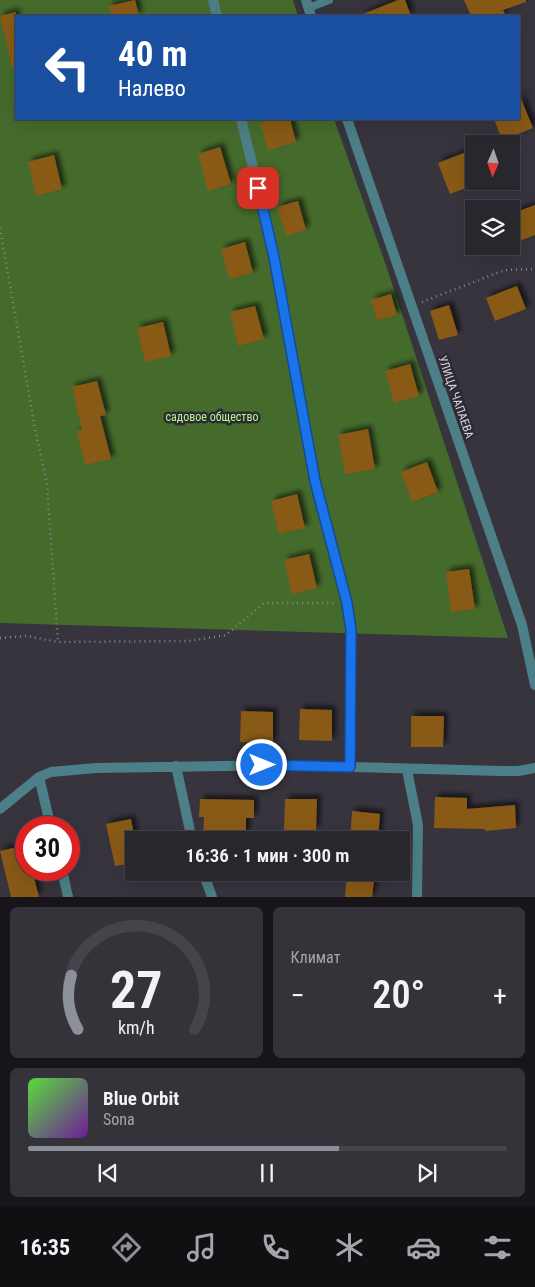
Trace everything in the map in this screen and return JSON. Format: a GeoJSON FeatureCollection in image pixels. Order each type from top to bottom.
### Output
{"type":"FeatureCollection","features":[{"type":"Feature","properties":{"kind":"street"},"geometry":{"type":"LineString","coordinates":[[213,0],[217,15]]}},
{"type":"Feature","properties":{"kind":"street"},"geometry":{"type":"LineString","coordinates":[[241,120],[274,257],[315,481],[347,603],[351,630],[350,767]]}},
{"type":"Feature","properties":{"kind":"street","name":"УЛИЦА ЧАПАЕВА"},"geometry":{"type":"LineString","coordinates":[[347,120],[522,625],[535,685]]}},
{"type":"Feature","properties":{"kind":"street"},"geometry":{"type":"LineString","coordinates":[[0,809],[39,777],[51,772],[176,766],[281,764],[407,770],[518,771],[535,768]]}},
{"type":"Feature","properties":{"kind":"street"},"geometry":{"type":"LineString","coordinates":[[176,766],[190,831]]}},
{"type":"Feature","properties":{"kind":"street"},"geometry":{"type":"LineString","coordinates":[[407,770],[418,825],[417,897]]}},
{"type":"Feature","properties":{"kind":"street"},"geometry":{"type":"LineString","coordinates":[[39,777],[48,816]]}},
{"type":"Feature","properties":{"kind":"street"},"geometry":{"type":"LineString","coordinates":[[64,881],[68,897]]}},
{"type":"Feature","properties":{"kind":"street"},"geometry":{"type":"LineString","coordinates":[[206,881],[212,897]]}},
{"type":"Feature","properties":{"kind":"lane"},"geometry":{"type":"LineString","coordinates":[[308,8],[329,0]]}},
{"type":"Feature","properties":{"kind":"path"},"geometry":{"type":"LineString","coordinates":[[0,228],[35,429],[47,482],[58,642]]}},
{"type":"Feature","properties":{"kind":"path"},"geometry":{"type":"LineString","coordinates":[[412,307],[505,270],[535,269]]}},
{"type":"Feature","properties":{"kind":"path"},"geometry":{"type":"LineString","coordinates":[[0,638],[27,636],[58,642],[189,641],[226,635],[264,603],[347,603]]}},
{"type":"Feature","properties":{"kind":"green space","name":"садовое общество"},"geometry":{"type":"Polygon","coordinates":[[[0,0],[293,0],[298,15],[15,15],[15,120],[334,120],[388,271],[508,638],[0,623],[0,0]]]}},
{"type":"Feature","properties":{"kind":"building"},"geometry":{"type":"Polygon","coordinates":[[[135,0],[139,15],[111,15],[109,6],[135,0]]]}},
{"type":"Feature","properties":{"kind":"building"},"geometry":{"type":"Polygon","coordinates":[[[398,0],[405,0],[411,15],[360,15],[398,0]]]}},
{"type":"Feature","properties":{"kind":"building"},"geometry":{"type":"Polygon","coordinates":[[[464,0],[526,0],[526,2],[503,10],[506,15],[471,15],[464,0]]]}},
{"type":"Feature","properties":{"kind":"building"},"geometry":{"type":"Polygon","coordinates":[[[16,12],[15,67],[12,67],[0,16],[16,12]]]}},
{"type":"Feature","properties":{"kind":"building"},"geometry":{"type":"Polygon","coordinates":[[[520,96],[533,128],[515,135],[500,135],[494,120],[520,120],[520,96]]]}},
{"type":"Feature","properties":{"kind":"building"},"geometry":{"type":"Polygon","coordinates":[[[270,120],[290,120],[296,142],[268,150],[260,123],[270,120]]]}},
{"type":"Feature","properties":{"kind":"building"},"geometry":{"type":"Polygon","coordinates":[[[220,147],[231,184],[208,191],[198,154],[220,147]]]}},
{"type":"Feature","properties":{"kind":"building"},"geometry":{"type":"Polygon","coordinates":[[[465,153],[465,188],[450,194],[438,163],[465,153]]]}},
{"type":"Feature","properties":{"kind":"building"},"geometry":{"type":"Polygon","coordinates":[[[54,155],[62,189],[36,196],[28,162],[54,155]]]}},
{"type":"Feature","properties":{"kind":"building"},"geometry":{"type":"Polygon","coordinates":[[[298,201],[306,230],[286,236],[277,207],[298,201]]]}},
{"type":"Feature","properties":{"kind":"building"},"geometry":{"type":"Polygon","coordinates":[[[535,205],[535,235],[520,241],[520,211],[535,205]]]}},
{"type":"Feature","properties":{"kind":"building"},"geometry":{"type":"Polygon","coordinates":[[[245,242],[253,273],[229,279],[221,249],[245,242]]]}},
{"type":"Feature","properties":{"kind":"building"},"geometry":{"type":"Polygon","coordinates":[[[517,286],[526,309],[495,321],[486,298],[517,286]]]}},
{"type":"Feature","properties":{"kind":"building"},"geometry":{"type":"Polygon","coordinates":[[[391,294],[397,315],[377,320],[371,300],[391,294]]]}},
{"type":"Feature","properties":{"kind":"building"},"geometry":{"type":"Polygon","coordinates":[[[449,305],[458,335],[439,340],[430,311],[449,305]]]}},
{"type":"Feature","properties":{"kind":"building"},"geometry":{"type":"Polygon","coordinates":[[[255,306],[264,339],[238,346],[230,312],[255,306]]]}},
{"type":"Feature","properties":{"kind":"building"},"geometry":{"type":"Polygon","coordinates":[[[163,322],[171,356],[145,362],[137,328],[163,322]]]}},
{"type":"Feature","properties":{"kind":"building"},"geometry":{"type":"Polygon","coordinates":[[[410,364],[419,396],[394,403],[385,371],[410,364]]]}},
{"type":"Feature","properties":{"kind":"building"},"geometry":{"type":"Polygon","coordinates":[[[97,381],[106,415],[100,416],[111,459],[85,465],[77,431],[82,430],[72,387],[97,381]]]}},
{"type":"Feature","properties":{"kind":"building"},"geometry":{"type":"Polygon","coordinates":[[[368,429],[375,469],[345,474],[338,435],[368,429]]]}},
{"type":"Feature","properties":{"kind":"building"},"geometry":{"type":"Polygon","coordinates":[[[427,462],[438,492],[412,502],[401,472],[427,462]]]}},
{"type":"Feature","properties":{"kind":"building"},"geometry":{"type":"Polygon","coordinates":[[[297,494],[305,528],[279,534],[271,501],[297,494]]]}},
{"type":"Feature","properties":{"kind":"building"},"geometry":{"type":"Polygon","coordinates":[[[309,554],[317,588],[292,594],[284,560],[309,554]]]}},
{"type":"Feature","properties":{"kind":"building"},"geometry":{"type":"Polygon","coordinates":[[[469,569],[475,609],[451,612],[446,572],[469,569]]]}},
{"type":"Feature","properties":{"kind":"building"},"geometry":{"type":"Polygon","coordinates":[[[300,709],[332,710],[332,741],[299,740],[300,709]]]}},
{"type":"Feature","properties":{"kind":"building"},"geometry":{"type":"Polygon","coordinates":[[[241,711],[273,712],[273,743],[240,742],[241,711]]]}},
{"type":"Feature","properties":{"kind":"building"},"geometry":{"type":"Polygon","coordinates":[[[411,716],[444,716],[443,747],[411,747],[411,716]]]}},
{"type":"Feature","properties":{"kind":"building"},"geometry":{"type":"Polygon","coordinates":[[[435,797],[467,798],[467,809],[515,805],[516,828],[485,831],[485,829],[434,828],[435,797]]]}},
{"type":"Feature","properties":{"kind":"building"},"geometry":{"type":"Polygon","coordinates":[[[200,799],[254,800],[254,818],[246,818],[246,831],[203,831],[204,817],[199,817],[200,799]]]}},
{"type":"Feature","properties":{"kind":"building"},"geometry":{"type":"Polygon","coordinates":[[[285,799],[317,799],[316,830],[284,830],[285,799]]]}},
{"type":"Feature","properties":{"kind":"building"},"geometry":{"type":"Polygon","coordinates":[[[352,811],[380,814],[379,831],[351,831],[352,811]]]}},
{"type":"Feature","properties":{"kind":"building"},"geometry":{"type":"Polygon","coordinates":[[[131,819],[133,831],[125,831],[125,864],[115,866],[106,824],[131,819]]]}},
{"type":"Feature","properties":{"kind":"building"},"geometry":{"type":"Polygon","coordinates":[[[15,848],[15,881],[35,881],[39,897],[11,897],[0,851],[15,848]]]}},
{"type":"Feature","properties":{"kind":"building"},"geometry":{"type":"Polygon","coordinates":[[[346,881],[374,881],[372,897],[345,897],[346,881]]]}},
{"type":"Feature","properties":{"kind":"route"},"geometry":{"type":"LineString","coordinates":[[258,188],[274,257],[315,481],[347,603],[351,630],[350,767],[262,765]]}}]}
